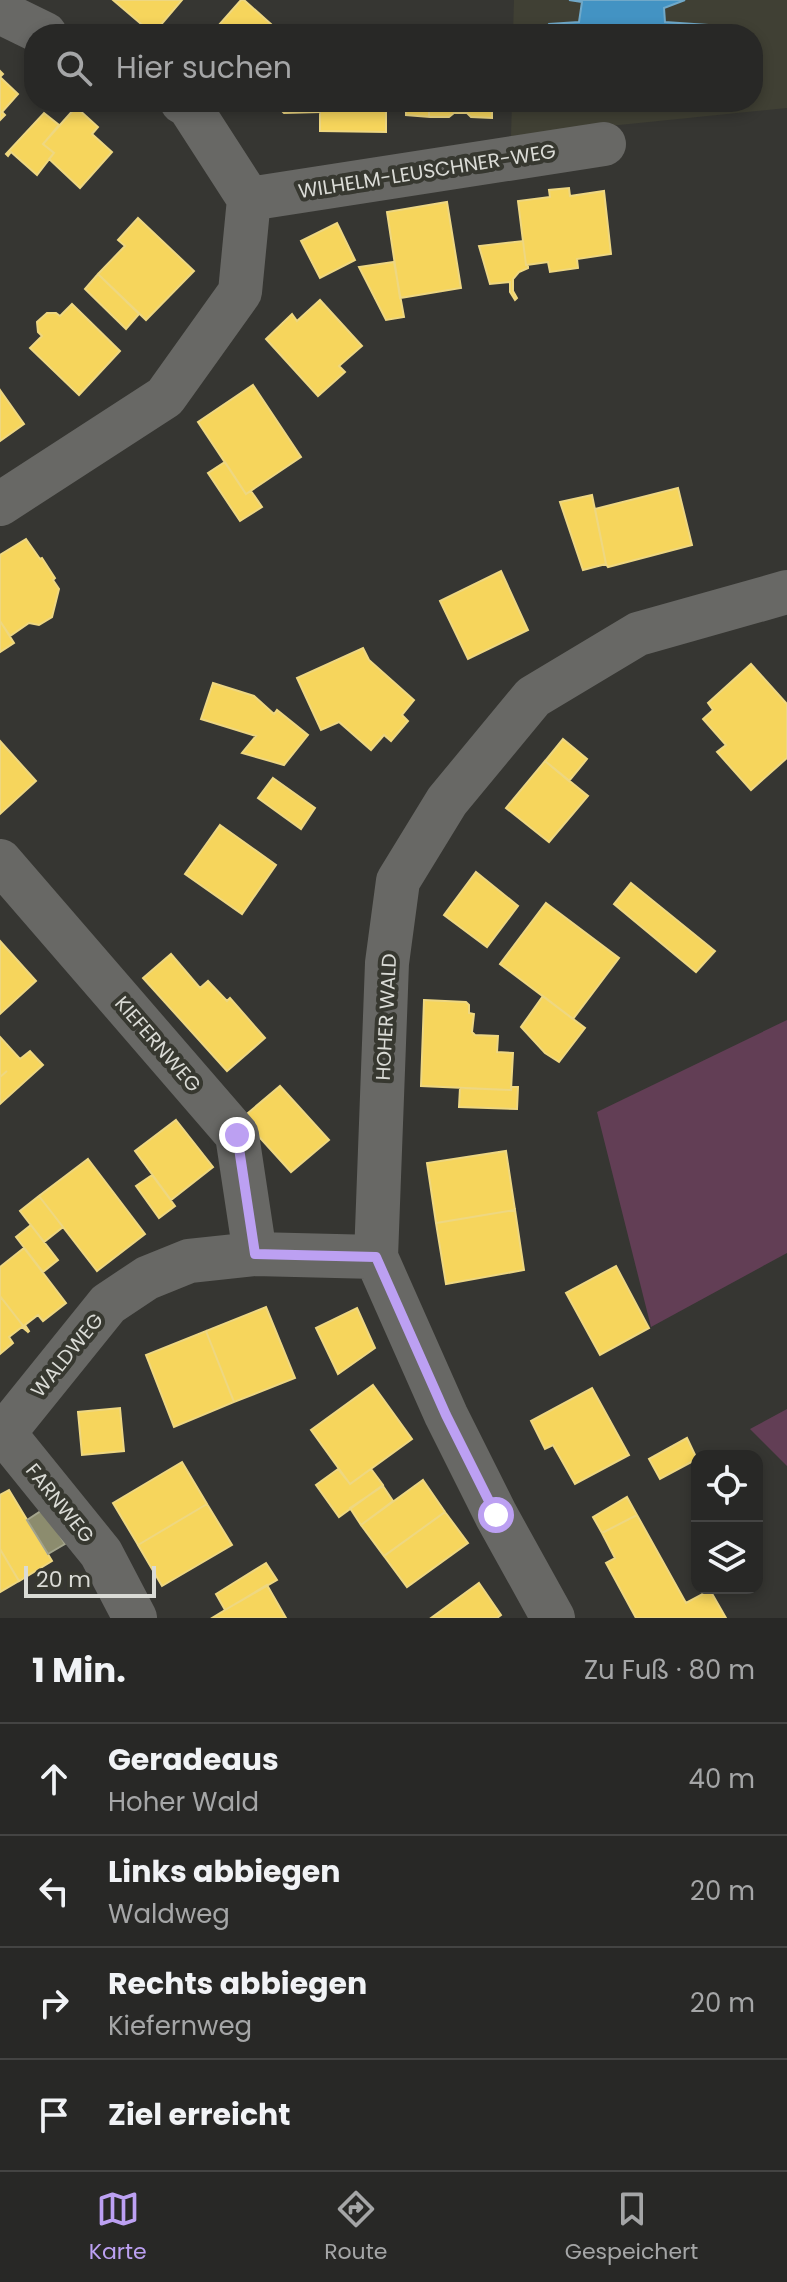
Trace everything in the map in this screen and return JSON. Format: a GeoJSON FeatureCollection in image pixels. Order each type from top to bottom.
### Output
{"type":"FeatureCollection","features":[{"type":"Feature","properties":{"kind":"street"},"geometry":{"type":"LineString","coordinates":[[0,12],[25,24]]}},
{"type":"Feature","properties":{"kind":"street"},"geometry":{"type":"LineString","coordinates":[[0,504],[165,397],[240,292],[249,199],[193,112]]}},
{"type":"Feature","properties":{"kind":"street","name":"WILHELM-LEUSCHNER-WEG"},"geometry":{"type":"LineString","coordinates":[[249,199],[604,144]]}},
{"type":"Feature","properties":{"kind":"street","name":"HOHER WALD"},"geometry":{"type":"LineString","coordinates":[[553,1618],[446,1415],[376,1257],[387,963],[398,881],[447,801],[533,697],[638,634],[787,592]]}},
{"type":"Feature","properties":{"kind":"street","name":"KIEFERNWEG"},"geometry":{"type":"LineString","coordinates":[[0,861],[237,1135],[255,1254]]}},
{"type":"Feature","properties":{"kind":"street","name":"WALDWEG"},"geometry":{"type":"LineString","coordinates":[[2,1434],[108,1304],[147,1278],[189,1261],[255,1254],[376,1257]]}},
{"type":"Feature","properties":{"kind":"street","name":"FARNWEG"},"geometry":{"type":"LineString","coordinates":[[2,1434],[101,1553],[135,1618]]}},
{"type":"Feature","properties":{"kind":"shaded area"},"geometry":{"type":"Polygon","coordinates":[[[514,0],[787,0],[787,108],[763,110],[763,24],[513,24],[514,0]]]}},
{"type":"Feature","properties":{"kind":"shaded area"},"geometry":{"type":"Polygon","coordinates":[[[512,112],[748,112],[511,136],[512,112]]]}},
{"type":"Feature","properties":{"kind":"shaded area"},"geometry":{"type":"Polygon","coordinates":[[[787,1020],[787,1253],[651,1327],[597,1112],[787,1020]]]}},
{"type":"Feature","properties":{"kind":"shaded area"},"geometry":{"type":"Polygon","coordinates":[[[787,1409],[787,1466],[750,1429],[787,1409]]]}},
{"type":"Feature","properties":{"kind":"building: Wohnen"},"geometry":{"type":"Polygon","coordinates":[[[113,0],[182,0],[162,24],[141,24],[113,0]]]}},
{"type":"Feature","properties":{"kind":"building: Wohnen"},"geometry":{"type":"Polygon","coordinates":[[[244,0],[271,24],[220,24],[244,0]]]}},
{"type":"Feature","properties":{"kind":"building: Wohnen"},"geometry":{"type":"Polygon","coordinates":[[[0,77],[18,94],[2,112],[5,115],[0,120],[0,77]]]}},
{"type":"Feature","properties":{"kind":"building: Wohnen"},"geometry":{"type":"Polygon","coordinates":[[[72,112],[82,112],[98,127],[92,134],[112,152],[80,188],[49,159],[54,153],[43,144],[72,112]]]}},
{"type":"Feature","properties":{"kind":"building: Wohnen"},"geometry":{"type":"Polygon","coordinates":[[[320,112],[386,112],[386,132],[320,131],[320,112]]]}},
{"type":"Feature","properties":{"kind":"building: Wohnen"},"geometry":{"type":"Polygon","coordinates":[[[406,112],[429,112],[429,117],[406,115],[406,112]]]}},
{"type":"Feature","properties":{"kind":"building: Wohnen"},"geometry":{"type":"Polygon","coordinates":[[[429,112],[492,112],[492,118],[471,117],[467,113],[429,117],[429,112]]]}},
{"type":"Feature","properties":{"kind":"building: Wohnen"},"geometry":{"type":"Polygon","coordinates":[[[44,113],[59,125],[43,144],[54,153],[37,175],[11,152],[8,156],[6,154],[44,113]]]}},
{"type":"Feature","properties":{"kind":"building: Wohnen"},"geometry":{"type":"Polygon","coordinates":[[[569,188],[570,196],[604,191],[611,254],[577,259],[578,268],[550,272],[548,262],[526,265],[518,201],[550,197],[549,190],[569,188]]]}},
{"type":"Feature","properties":{"kind":"building: Wohnen"},"geometry":{"type":"Polygon","coordinates":[[[447,202],[461,288],[400,298],[387,212],[447,202]]]}},
{"type":"Feature","properties":{"kind":"building: Wohnen"},"geometry":{"type":"Polygon","coordinates":[[[138,218],[194,271],[146,320],[98,274],[125,246],[118,240],[138,218]]]}},
{"type":"Feature","properties":{"kind":"building: Wohnen"},"geometry":{"type":"Polygon","coordinates":[[[337,223],[355,260],[320,278],[301,241],[337,223]]]}},
{"type":"Feature","properties":{"kind":"building: Wohnen"},"geometry":{"type":"Polygon","coordinates":[[[523,241],[528,268],[513,279],[515,300],[510,292],[510,282],[490,284],[479,246],[523,241]]]}},
{"type":"Feature","properties":{"kind":"building: Wohnen"},"geometry":{"type":"Polygon","coordinates":[[[394,262],[404,317],[386,320],[359,267],[394,262]]]}},
{"type":"Feature","properties":{"kind":"building: Wohnen"},"geometry":{"type":"Polygon","coordinates":[[[98,274],[139,314],[126,329],[85,289],[98,274]]]}},
{"type":"Feature","properties":{"kind":"building: Wohnen"},"geometry":{"type":"Polygon","coordinates":[[[320,300],[362,346],[339,366],[345,372],[318,396],[266,339],[292,314],[297,321],[320,300]]]}},
{"type":"Feature","properties":{"kind":"building: Wohnen"},"geometry":{"type":"Polygon","coordinates":[[[72,304],[120,351],[79,395],[30,348],[42,336],[38,332],[37,322],[47,313],[60,316],[72,304]]]}},
{"type":"Feature","properties":{"kind":"building: Wohnen"},"geometry":{"type":"Polygon","coordinates":[[[253,385],[301,457],[246,494],[198,422],[253,385]]]}},
{"type":"Feature","properties":{"kind":"building: Wohnen"},"geometry":{"type":"Polygon","coordinates":[[[0,390],[24,424],[0,441],[0,390]]]}},
{"type":"Feature","properties":{"kind":"building: Wohnen"},"geometry":{"type":"Polygon","coordinates":[[[225,462],[246,494],[251,491],[262,507],[240,521],[208,473],[225,462]]]}},
{"type":"Feature","properties":{"kind":"building: Wohnen"},"geometry":{"type":"Polygon","coordinates":[[[678,488],[692,545],[608,567],[595,509],[678,488]]]}},
{"type":"Feature","properties":{"kind":"building: Wohnen"},"geometry":{"type":"Polygon","coordinates":[[[592,495],[606,564],[583,570],[560,502],[592,495]]]}},
{"type":"Feature","properties":{"kind":"building: Wohnen"},"geometry":{"type":"Polygon","coordinates":[[[26,539],[42,558],[59,589],[52,617],[39,625],[29,623],[10,636],[0,621],[0,555],[26,539]]]}},
{"type":"Feature","properties":{"kind":"building: Wohnen"},"geometry":{"type":"Polygon","coordinates":[[[501,571],[528,630],[468,659],[440,601],[501,571]]]}},
{"type":"Feature","properties":{"kind":"building: Wohnen"},"geometry":{"type":"Polygon","coordinates":[[[0,621],[14,643],[0,652],[0,621]]]}},
{"type":"Feature","properties":{"kind":"building: Wohnen"},"geometry":{"type":"Polygon","coordinates":[[[363,648],[369,660],[414,700],[402,715],[408,721],[391,741],[384,735],[371,750],[339,722],[321,730],[297,678],[363,648]]]}},
{"type":"Feature","properties":{"kind":"building: Wohnen"},"geometry":{"type":"Polygon","coordinates":[[[751,664],[787,704],[787,758],[751,790],[717,752],[726,745],[703,719],[713,710],[708,703],[751,664]]]}},
{"type":"Feature","properties":{"kind":"building: Wohnen"},"geometry":{"type":"Polygon","coordinates":[[[213,683],[254,696],[274,714],[277,710],[308,735],[284,765],[242,753],[256,736],[201,719],[213,683]]]}},
{"type":"Feature","properties":{"kind":"building: Wohnen"},"geometry":{"type":"Polygon","coordinates":[[[563,739],[587,759],[569,781],[545,761],[563,739]]]}},
{"type":"Feature","properties":{"kind":"building: Wohnen"},"geometry":{"type":"Polygon","coordinates":[[[0,741],[36,781],[0,814],[0,741]]]}},
{"type":"Feature","properties":{"kind":"building: Wohnen"},"geometry":{"type":"Polygon","coordinates":[[[545,761],[588,796],[549,842],[506,808],[545,761]]]}},
{"type":"Feature","properties":{"kind":"building: Wohnen"},"geometry":{"type":"Polygon","coordinates":[[[273,778],[315,808],[301,829],[258,798],[273,778]]]}},
{"type":"Feature","properties":{"kind":"building: Wohnen"},"geometry":{"type":"Polygon","coordinates":[[[220,825],[276,865],[242,914],[185,874],[220,825]]]}},
{"type":"Feature","properties":{"kind":"building: Wohnen"},"geometry":{"type":"Polygon","coordinates":[[[476,872],[518,906],[487,947],[444,915],[476,872]]]}},
{"type":"Feature","properties":{"kind":"building: Wohnen"},"geometry":{"type":"Polygon","coordinates":[[[631,883],[715,951],[696,972],[614,904],[631,883]]]}},
{"type":"Feature","properties":{"kind":"building: Wohnen"},"geometry":{"type":"Polygon","coordinates":[[[546,903],[619,958],[573,1019],[500,964],[546,903]]]}},
{"type":"Feature","properties":{"kind":"building: Wohnen"},"geometry":{"type":"Polygon","coordinates":[[[0,941],[36,981],[0,1014],[0,941]]]}},
{"type":"Feature","properties":{"kind":"building: Wohnen"},"geometry":{"type":"Polygon","coordinates":[[[171,954],[200,988],[208,981],[227,1001],[230,998],[265,1038],[227,1071],[143,978],[171,954]]]}},
{"type":"Feature","properties":{"kind":"building: Wohnen"},"geometry":{"type":"Polygon","coordinates":[[[543,996],[585,1028],[559,1062],[545,1053],[521,1027],[543,996]]]}},
{"type":"Feature","properties":{"kind":"building: Wohnen"},"geometry":{"type":"Polygon","coordinates":[[[424,1000],[466,1002],[469,1005],[469,1013],[474,1014],[472,1032],[475,1035],[498,1036],[497,1052],[513,1053],[511,1090],[421,1086],[424,1000]]]}},
{"type":"Feature","properties":{"kind":"building: Wohnen"},"geometry":{"type":"Polygon","coordinates":[[[0,1037],[20,1059],[30,1051],[43,1065],[0,1104],[0,1077],[0,1037]]]}},
{"type":"Feature","properties":{"kind":"building: Wohnen"},"geometry":{"type":"Polygon","coordinates":[[[280,1086],[329,1140],[291,1172],[242,1118],[280,1086]]]}},
{"type":"Feature","properties":{"kind":"building: Wohnen"},"geometry":{"type":"Polygon","coordinates":[[[511,1087],[518,1087],[517,1109],[459,1107],[460,1088],[511,1090],[511,1087]]]}},
{"type":"Feature","properties":{"kind":"building: Wohnen"},"geometry":{"type":"Polygon","coordinates":[[[176,1120],[213,1167],[171,1200],[135,1151],[176,1120]]]}},
{"type":"Feature","properties":{"kind":"building: Wohnen"},"geometry":{"type":"Polygon","coordinates":[[[506,1151],[515,1210],[436,1223],[427,1163],[506,1151]]]}},
{"type":"Feature","properties":{"kind":"building: Wohnen"},"geometry":{"type":"Polygon","coordinates":[[[88,1159],[145,1234],[97,1271],[39,1196],[88,1159]]]}},
{"type":"Feature","properties":{"kind":"building: Wohnen"},"geometry":{"type":"Polygon","coordinates":[[[152,1175],[175,1206],[159,1218],[136,1186],[152,1175]]]}},
{"type":"Feature","properties":{"kind":"building: Wohnen"},"geometry":{"type":"Polygon","coordinates":[[[39,1196],[63,1227],[44,1242],[20,1211],[39,1196]]]}},
{"type":"Feature","properties":{"kind":"building: Wohnen"},"geometry":{"type":"Polygon","coordinates":[[[515,1210],[524,1270],[446,1284],[436,1223],[515,1210]]]}},
{"type":"Feature","properties":{"kind":"building: Wohnen"},"geometry":{"type":"Polygon","coordinates":[[[31,1225],[58,1260],[43,1272],[16,1237],[31,1225]]]}},
{"type":"Feature","properties":{"kind":"building: Wohnen"},"geometry":{"type":"Polygon","coordinates":[[[24,1248],[66,1303],[43,1321],[38,1315],[25,1325],[28,1332],[0,1296],[0,1267],[24,1248]]]}},
{"type":"Feature","properties":{"kind":"building: Wohnen"},"geometry":{"type":"Polygon","coordinates":[[[616,1266],[649,1328],[600,1355],[566,1293],[616,1266]]]}},
{"type":"Feature","properties":{"kind":"building: Wohnen"},"geometry":{"type":"Polygon","coordinates":[[[0,1296],[28,1332],[22,1327],[9,1337],[13,1343],[0,1354],[0,1296]]]}},
{"type":"Feature","properties":{"kind":"building: Wohnen"},"geometry":{"type":"Polygon","coordinates":[[[266,1307],[295,1378],[234,1402],[206,1331],[266,1307]]]}},
{"type":"Feature","properties":{"kind":"building: Wohnen"},"geometry":{"type":"Polygon","coordinates":[[[357,1308],[375,1348],[338,1374],[316,1328],[357,1308]]]}},
{"type":"Feature","properties":{"kind":"building: Wohnen"},"geometry":{"type":"Polygon","coordinates":[[[206,1331],[234,1402],[174,1427],[146,1355],[206,1331]]]}},
{"type":"Feature","properties":{"kind":"building: Wohnen"},"geometry":{"type":"Polygon","coordinates":[[[373,1385],[412,1439],[350,1484],[311,1430],[373,1385]]]}},
{"type":"Feature","properties":{"kind":"building: Wohnen"},"geometry":{"type":"Polygon","coordinates":[[[592,1388],[629,1455],[575,1484],[553,1445],[545,1449],[531,1421],[592,1388]]]}},
{"type":"Feature","properties":{"kind":"building: Wohnen"},"geometry":{"type":"Polygon","coordinates":[[[120,1408],[124,1451],[82,1455],[78,1412],[120,1408]]]}},
{"type":"Feature","properties":{"kind":"building: Wohnen"},"geometry":{"type":"Polygon","coordinates":[[[687,1438],[693,1450],[691,1462],[660,1479],[649,1459],[687,1438]]]}},
{"type":"Feature","properties":{"kind":"building: Wohnen"},"geometry":{"type":"Polygon","coordinates":[[[182,1462],[207,1504],[138,1545],[113,1503],[182,1462]]]}},
{"type":"Feature","properties":{"kind":"building: Wohnen"},"geometry":{"type":"Polygon","coordinates":[[[338,1469],[350,1484],[371,1469],[383,1485],[339,1517],[316,1485],[338,1469]]]}},
{"type":"Feature","properties":{"kind":"building: Wohnen"},"geometry":{"type":"Polygon","coordinates":[[[423,1480],[445,1512],[384,1556],[361,1525],[423,1480]]]}},
{"type":"Feature","properties":{"kind":"building: Wohnen"},"geometry":{"type":"Polygon","coordinates":[[[383,1486],[393,1501],[361,1525],[350,1508],[383,1486]]]}},
{"type":"Feature","properties":{"kind":"building: Wohnen"},"geometry":{"type":"Polygon","coordinates":[[[9,1490],[52,1561],[19,1581],[0,1549],[0,1495],[9,1490]]]}},
{"type":"Feature","properties":{"kind":"building: Wohnen"},"geometry":{"type":"Polygon","coordinates":[[[627,1497],[637,1515],[602,1533],[593,1517],[627,1497]]]}},
{"type":"Feature","properties":{"kind":"building: Wohnen"},"geometry":{"type":"Polygon","coordinates":[[[207,1504],[232,1545],[162,1586],[138,1545],[207,1504]]]}},
{"type":"Feature","properties":{"kind":"building: Wohnen"},"geometry":{"type":"Polygon","coordinates":[[[445,1512],[468,1543],[407,1587],[384,1556],[445,1512]]]}},
{"type":"Feature","properties":{"kind":"building: Wohnen"},"geometry":{"type":"Polygon","coordinates":[[[637,1515],[686,1603],[703,1594],[712,1594],[726,1618],[636,1618],[606,1563],[615,1558],[602,1533],[637,1515]]]}},
{"type":"Feature","properties":{"kind":"building: Wohnen"},"geometry":{"type":"Polygon","coordinates":[[[0,1549],[19,1581],[0,1592],[0,1549]]]}},
{"type":"Feature","properties":{"kind":"building: Wohnen"},"geometry":{"type":"Polygon","coordinates":[[[266,1563],[277,1580],[225,1610],[216,1594],[266,1563]]]}},
{"type":"Feature","properties":{"kind":"building: Wohnen"},"geometry":{"type":"Polygon","coordinates":[[[479,1583],[501,1615],[497,1618],[431,1618],[479,1583]]]}},
{"type":"Feature","properties":{"kind":"building: Wohnen"},"geometry":{"type":"Polygon","coordinates":[[[267,1585],[286,1618],[212,1618],[225,1610],[267,1585]]]}},
{"type":"Feature","properties":{"kind":"building: Schulen"},"geometry":{"type":"Polygon","coordinates":[[[569,0],[685,0],[664,8],[665,22],[694,24],[549,24],[579,22],[582,2],[569,0]]]}},
{"type":"Feature","properties":{"kind":"building: Industrie"},"geometry":{"type":"Polygon","coordinates":[[[44,1509],[65,1544],[48,1554],[27,1520],[44,1509]]]}},
{"type":"Feature","properties":{"kind":"route"},"geometry":{"type":"LineString","coordinates":[[237,1135],[255,1254],[376,1257],[446,1415],[496,1515]]}}]}
